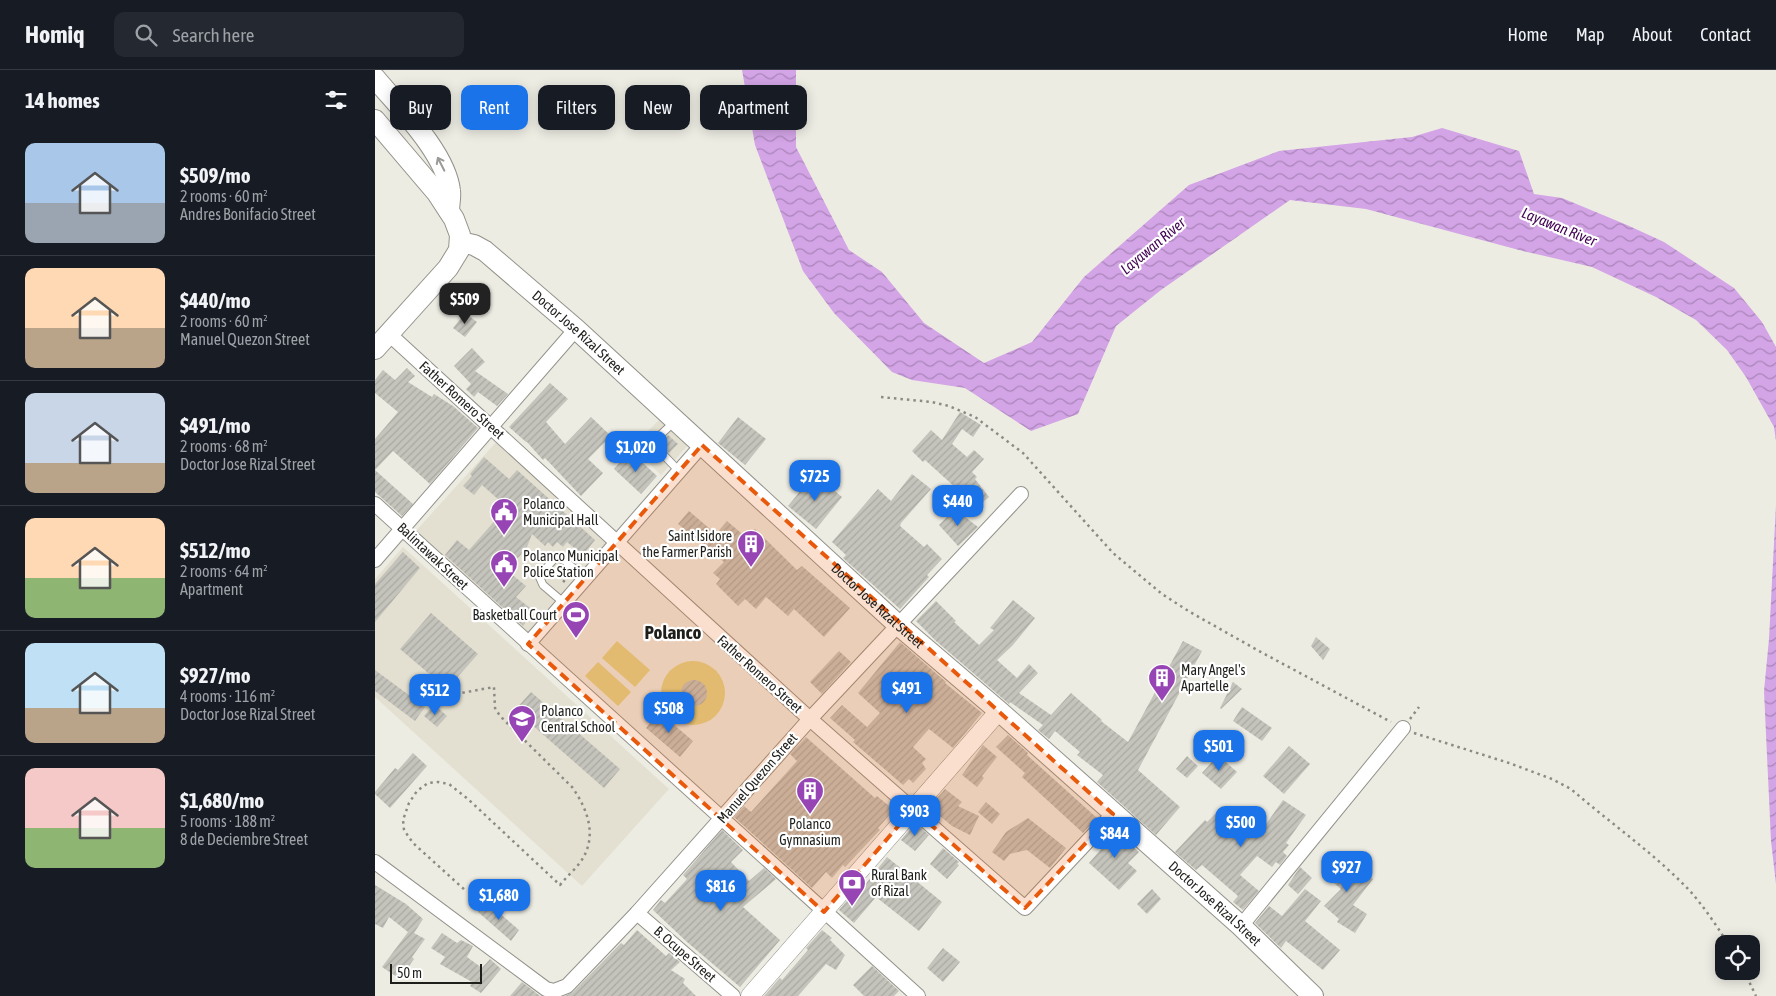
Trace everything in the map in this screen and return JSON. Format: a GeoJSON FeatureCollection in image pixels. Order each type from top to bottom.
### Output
{"type":"FeatureCollection","features":[{"type":"Feature","properties":{"kind":"main road"},"geometry":{"type":"LineString","coordinates":[[375,78],[427,141],[444,169],[450,191],[449,210]]}},
{"type":"Feature","properties":{"kind":"main road"},"geometry":{"type":"LineString","coordinates":[[375,349],[448,268],[459,250],[460,242],[458,228],[449,210],[378,123]]}},
{"type":"Feature","properties":{"kind":"main road","name":"Doctor Jose Rizal Street"},"geometry":{"type":"LineString","coordinates":[[460,242],[474,245],[485,251],[576,329],[897,624],[999,711],[1241,926],[1313,996]]}},
{"type":"Feature","properties":{"kind":"street"},"geometry":{"type":"LineString","coordinates":[[375,560],[576,329]]}},
{"type":"Feature","properties":{"kind":"street","name":"Father Romero Street"},"geometry":{"type":"LineString","coordinates":[[389,334],[809,719],[1025,908],[1113,814]]}},
{"type":"Feature","properties":{"kind":"street"},"geometry":{"type":"LineString","coordinates":[[528,644],[702,445]]}},
{"type":"Feature","properties":{"kind":"street","name":"Manuel Quezon Street"},"geometry":{"type":"LineString","coordinates":[[375,862],[546,989],[553,991],[567,986],[637,913],[809,719],[1021,494]]}},
{"type":"Feature","properties":{"kind":"street","name":"Balintawak Street"},"geometry":{"type":"LineString","coordinates":[[375,504],[918,996]]}},
{"type":"Feature","properties":{"kind":"street"},"geometry":{"type":"LineString","coordinates":[[750,996],[999,711]]}},
{"type":"Feature","properties":{"kind":"street"},"geometry":{"type":"LineString","coordinates":[[1241,926],[1403,728]]}},
{"type":"Feature","properties":{"kind":"street","name":"B. Ocupe Street"},"geometry":{"type":"LineString","coordinates":[[637,913],[733,996]]}},
{"type":"Feature","properties":{"kind":"lane"},"geometry":{"type":"LineString","coordinates":[[675,420],[654,443],[679,471]]}},
{"type":"Feature","properties":{"kind":"lane"},"geometry":{"type":"LineString","coordinates":[[563,603],[543,585],[539,576],[556,557],[565,561],[585,578]]}},
{"type":"Feature","properties":{"kind":"path"},"geometry":{"type":"LineString","coordinates":[[881,397],[932,402],[975,417],[1023,453],[1113,553],[1162,594],[1190,612],[1298,673],[1419,736],[1517,766],[1552,779],[1571,789],[1670,871],[1691,893],[1722,935]]}},
{"type":"Feature","properties":{"kind":"path"},"geometry":{"type":"LineString","coordinates":[[456,694],[494,687],[495,708],[499,716],[572,788],[582,801],[588,815],[590,830],[583,858],[560,885],[468,799],[449,784],[429,783],[417,791],[409,803],[403,820],[404,830],[413,843],[466,891]]}},
{"type":"Feature","properties":{"kind":"path"},"geometry":{"type":"LineString","coordinates":[[1748,980],[1756,996]]}},
{"type":"Feature","properties":{"kind":"highlighted area"},"geometry":{"type":"Polygon","coordinates":[[[702,445],[1113,814],[1025,908],[913,809],[824,912],[528,644],[702,445]]]}},
{"type":"Feature","properties":{"kind":"shaded area"},"geometry":{"type":"Polygon","coordinates":[[[662,417],[690,443],[661,475],[632,447],[662,417]]]}},
{"type":"Feature","properties":{"kind":"shaded area"},"geometry":{"type":"Polygon","coordinates":[[[498,440],[609,542],[527,636],[414,533],[498,440]]]}},
{"type":"Feature","properties":{"kind":"shaded area","name":"Polanco Central School"},"geometry":{"type":"Polygon","coordinates":[[[403,547],[669,789],[582,886],[375,697],[375,579],[403,547]]]}},
{"type":"Feature","properties":{"kind":"shaded area"},"geometry":{"type":"Polygon","coordinates":[[[617,641],[650,670],[635,687],[602,658],[617,641]]]}},
{"type":"Feature","properties":{"kind":"shaded area"},"geometry":{"type":"Polygon","coordinates":[[[693,661],[705,663],[716,670],[723,681],[725,693],[723,705],[716,716],[705,723],[693,725],[681,723],[670,716],[663,705],[661,693],[663,681],[670,670],[681,663],[693,661]]]}},
{"type":"Feature","properties":{"kind":"shaded area"},"geometry":{"type":"Polygon","coordinates":[[[598,662],[631,692],[618,706],[585,676],[598,662]]]}},
{"type":"Feature","properties":{"kind":"water"},"geometry":{"type":"Polygon","coordinates":[[[742,70],[796,70],[796,85],[745,85],[742,70]]]}},
{"type":"Feature","properties":{"kind":"water","name":"Layawan River"},"geometry":{"type":"Polygon","coordinates":[[[1442,128],[1519,151],[1534,194],[1562,198],[1664,242],[1734,288],[1762,322],[1776,347],[1776,441],[1774,427],[1746,377],[1727,350],[1696,320],[1656,297],[1592,267],[1519,250],[1366,209],[1290,200],[1161,290],[1116,326],[1078,414],[1031,431],[965,388],[912,380],[892,372],[834,313],[803,271],[755,145],[752,130],[796,130],[796,147],[849,250],[882,272],[924,323],[984,363],[1032,342],[1084,277],[1189,185],[1279,151],[1412,137],[1442,128]]]}},
{"type":"Feature","properties":{"kind":"water"},"geometry":{"type":"Polygon","coordinates":[[[1776,505],[1776,884],[1771,841],[1764,691],[1769,639],[1776,505]]]}},
{"type":"Feature","properties":{"kind":"building"},"geometry":{"type":"Polygon","coordinates":[[[465,313],[477,322],[465,337],[453,328],[465,313]]]}},
{"type":"Feature","properties":{"kind":"building"},"geometry":{"type":"Polygon","coordinates":[[[472,348],[485,362],[475,371],[508,394],[497,406],[478,392],[474,397],[466,389],[471,384],[454,366],[472,348]]]}},
{"type":"Feature","properties":{"kind":"building"},"geometry":{"type":"Polygon","coordinates":[[[407,368],[415,376],[408,382],[432,397],[434,394],[453,406],[478,428],[430,484],[393,451],[375,470],[375,439],[398,412],[375,393],[375,380],[383,370],[395,380],[407,368]]]}},
{"type":"Feature","properties":{"kind":"building"},"geometry":{"type":"Polygon","coordinates":[[[550,383],[568,399],[546,422],[565,444],[591,417],[611,436],[588,459],[603,473],[581,496],[545,458],[543,460],[527,442],[509,427],[550,383]]]}},
{"type":"Feature","properties":{"kind":"building"},"geometry":{"type":"Polygon","coordinates":[[[960,412],[981,425],[973,437],[962,429],[952,444],[967,457],[974,450],[984,459],[972,472],[989,497],[977,507],[925,460],[923,462],[912,451],[931,430],[942,440],[960,412]]]}},
{"type":"Feature","properties":{"kind":"building"},"geometry":{"type":"Polygon","coordinates":[[[738,417],[766,439],[745,465],[718,443],[738,417]]]}},
{"type":"Feature","properties":{"kind":"building"},"geometry":{"type":"Polygon","coordinates":[[[668,435],[678,444],[669,453],[660,444],[668,435]]]}},
{"type":"Feature","properties":{"kind":"building"},"geometry":{"type":"Polygon","coordinates":[[[630,451],[657,476],[641,494],[614,469],[630,451]]]}},
{"type":"Feature","properties":{"kind":"building"},"geometry":{"type":"Polygon","coordinates":[[[484,457],[509,479],[517,470],[595,540],[583,555],[567,542],[563,547],[557,542],[553,547],[548,542],[545,546],[532,534],[527,547],[519,557],[503,567],[526,586],[516,597],[534,611],[523,626],[445,555],[457,540],[469,550],[507,507],[482,485],[474,495],[463,486],[484,457]]]}},
{"type":"Feature","properties":{"kind":"building"},"geometry":{"type":"Polygon","coordinates":[[[375,470],[413,504],[402,516],[375,492],[375,470]]]}},
{"type":"Feature","properties":{"kind":"building"},"geometry":{"type":"Polygon","coordinates":[[[814,474],[842,497],[816,529],[788,506],[814,474]]]}},
{"type":"Feature","properties":{"kind":"building"},"geometry":{"type":"Polygon","coordinates":[[[912,474],[931,489],[900,526],[924,547],[927,544],[942,559],[927,575],[929,577],[900,609],[843,558],[846,555],[832,542],[878,489],[891,501],[912,474]]]}},
{"type":"Feature","properties":{"kind":"building"},"geometry":{"type":"Polygon","coordinates":[[[955,509],[978,527],[958,546],[939,525],[955,509]]]}},
{"type":"Feature","properties":{"kind":"building"},"geometry":{"type":"Polygon","coordinates":[[[689,511],[716,534],[727,521],[747,538],[755,529],[797,570],[802,566],[850,608],[824,637],[794,609],[788,616],[766,597],[756,609],[745,599],[738,606],[716,584],[720,579],[713,573],[724,562],[678,524],[689,511]]]}},
{"type":"Feature","properties":{"kind":"building"},"geometry":{"type":"Polygon","coordinates":[[[403,552],[420,568],[375,622],[375,584],[403,552]]]}},
{"type":"Feature","properties":{"kind":"building"},"geometry":{"type":"Polygon","coordinates":[[[1013,600],[1035,618],[1012,646],[997,660],[1017,678],[1029,664],[1038,673],[1019,693],[1051,715],[1071,693],[1101,721],[1128,742],[1183,641],[1202,651],[1138,770],[1180,807],[1156,835],[1097,782],[1103,775],[1077,755],[1080,752],[1055,731],[1049,739],[1038,730],[1043,725],[1010,702],[1009,704],[936,641],[916,621],[936,601],[956,621],[954,622],[979,645],[994,630],[990,628],[1013,600]]]}},
{"type":"Feature","properties":{"kind":"building"},"geometry":{"type":"Polygon","coordinates":[[[431,613],[478,654],[447,689],[400,649],[431,613]]]}},
{"type":"Feature","properties":{"kind":"building"},"geometry":{"type":"Polygon","coordinates":[[[1316,637],[1330,649],[1323,660],[1311,646],[1316,637]]]}},
{"type":"Feature","properties":{"kind":"building"},"geometry":{"type":"Polygon","coordinates":[[[900,642],[945,683],[982,713],[953,748],[929,729],[913,747],[926,759],[922,763],[926,769],[913,783],[909,779],[903,785],[853,742],[855,740],[830,718],[842,705],[867,727],[880,713],[858,693],[900,642]]]}},
{"type":"Feature","properties":{"kind":"building"},"geometry":{"type":"Polygon","coordinates":[[[839,651],[851,662],[822,694],[810,682],[839,651]]]}},
{"type":"Feature","properties":{"kind":"building"},"geometry":{"type":"Polygon","coordinates":[[[375,670],[425,707],[415,721],[375,691],[375,670]]]}},
{"type":"Feature","properties":{"kind":"building"},"geometry":{"type":"Polygon","coordinates":[[[694,680],[703,684],[707,693],[703,702],[694,706],[685,702],[681,693],[685,684],[694,680]]]}},
{"type":"Feature","properties":{"kind":"building"},"geometry":{"type":"Polygon","coordinates":[[[1233,682],[1242,689],[1221,709],[1220,708],[1233,682]]]}},
{"type":"Feature","properties":{"kind":"building"},"geometry":{"type":"Polygon","coordinates":[[[531,692],[620,769],[604,788],[515,710],[531,692]]]}},
{"type":"Feature","properties":{"kind":"building"},"geometry":{"type":"Polygon","coordinates":[[[434,704],[447,716],[437,727],[424,716],[434,704]]]}},
{"type":"Feature","properties":{"kind":"building"},"geometry":{"type":"Polygon","coordinates":[[[1242,707],[1272,728],[1262,741],[1233,721],[1242,707]]]}},
{"type":"Feature","properties":{"kind":"building"},"geometry":{"type":"Polygon","coordinates":[[[659,712],[693,741],[680,757],[646,728],[659,712]]]}},
{"type":"Feature","properties":{"kind":"building"},"geometry":{"type":"Polygon","coordinates":[[[1008,735],[1028,753],[1027,755],[1097,818],[1083,833],[1022,777],[1025,773],[996,747],[1008,735]]]}},
{"type":"Feature","properties":{"kind":"building"},"geometry":{"type":"Polygon","coordinates":[[[806,737],[875,798],[877,796],[894,810],[878,828],[880,830],[845,867],[843,865],[832,878],[826,872],[812,888],[734,817],[744,806],[751,812],[797,761],[790,754],[806,737]]]}},
{"type":"Feature","properties":{"kind":"building"},"geometry":{"type":"Polygon","coordinates":[[[983,745],[997,757],[982,776],[984,778],[977,787],[962,775],[983,745]]]}},
{"type":"Feature","properties":{"kind":"building"},"geometry":{"type":"Polygon","coordinates":[[[1289,746],[1310,764],[1284,794],[1263,776],[1289,746]]]}},
{"type":"Feature","properties":{"kind":"building"},"geometry":{"type":"Polygon","coordinates":[[[413,753],[427,766],[390,808],[375,792],[395,768],[398,770],[413,753]]]}},
{"type":"Feature","properties":{"kind":"building"},"geometry":{"type":"Polygon","coordinates":[[[1218,755],[1237,772],[1221,789],[1202,773],[1218,755]]]}},
{"type":"Feature","properties":{"kind":"building"},"geometry":{"type":"Polygon","coordinates":[[[1187,756],[1198,766],[1187,778],[1176,769],[1187,756]]]}},
{"type":"Feature","properties":{"kind":"building"},"geometry":{"type":"Polygon","coordinates":[[[945,789],[962,802],[958,806],[979,816],[970,835],[952,826],[929,807],[945,789]]]}},
{"type":"Feature","properties":{"kind":"building"},"geometry":{"type":"Polygon","coordinates":[[[1283,800],[1306,815],[1286,843],[1289,845],[1283,852],[1287,856],[1280,865],[1276,862],[1272,867],[1257,856],[1240,875],[1259,891],[1243,910],[1233,902],[1238,896],[1202,865],[1196,870],[1175,852],[1205,820],[1207,822],[1216,813],[1235,831],[1251,814],[1264,827],[1283,800]]]}},
{"type":"Feature","properties":{"kind":"building"},"geometry":{"type":"Polygon","coordinates":[[[986,802],[1000,814],[992,824],[978,812],[986,802]]]}},
{"type":"Feature","properties":{"kind":"building"},"geometry":{"type":"Polygon","coordinates":[[[1028,818],[1066,848],[1050,868],[1027,850],[1010,854],[1004,861],[992,852],[1006,832],[1028,818]]]}},
{"type":"Feature","properties":{"kind":"building"},"geometry":{"type":"Polygon","coordinates":[[[915,823],[929,835],[915,851],[901,840],[915,823]]]}},
{"type":"Feature","properties":{"kind":"building"},"geometry":{"type":"Polygon","coordinates":[[[1112,828],[1139,852],[1128,863],[1137,871],[1119,890],[1089,863],[1102,848],[1097,843],[1112,828]]]}},
{"type":"Feature","properties":{"kind":"building"},"geometry":{"type":"Polygon","coordinates":[[[722,830],[743,850],[731,862],[749,881],[764,868],[776,879],[743,907],[780,940],[740,987],[653,910],[661,900],[665,903],[687,879],[683,875],[722,830]]]}},
{"type":"Feature","properties":{"kind":"building"},"geometry":{"type":"Polygon","coordinates":[[[943,848],[959,862],[957,864],[959,865],[947,879],[930,864],[943,848]]]}},
{"type":"Feature","properties":{"kind":"building"},"geometry":{"type":"Polygon","coordinates":[[[1336,856],[1352,869],[1355,865],[1373,879],[1353,905],[1367,914],[1355,933],[1337,922],[1339,919],[1324,906],[1341,889],[1322,873],[1336,856]]]}},
{"type":"Feature","properties":{"kind":"building"},"geometry":{"type":"Polygon","coordinates":[[[887,857],[942,902],[919,931],[876,897],[854,923],[839,910],[853,894],[856,896],[887,857]]]}},
{"type":"Feature","properties":{"kind":"building"},"geometry":{"type":"Polygon","coordinates":[[[1300,867],[1312,878],[1298,894],[1288,885],[1300,867]]]}},
{"type":"Feature","properties":{"kind":"building"},"geometry":{"type":"Polygon","coordinates":[[[375,885],[406,904],[423,919],[414,933],[425,939],[400,979],[382,967],[408,932],[389,917],[383,928],[375,924],[375,885]]]}},
{"type":"Feature","properties":{"kind":"building"},"geometry":{"type":"Polygon","coordinates":[[[1152,889],[1161,899],[1147,914],[1137,904],[1152,889]]]}},
{"type":"Feature","properties":{"kind":"building"},"geometry":{"type":"Polygon","coordinates":[[[1305,889],[1321,901],[1305,921],[1340,950],[1323,970],[1286,941],[1281,948],[1255,923],[1269,906],[1282,916],[1305,889]]]}},
{"type":"Feature","properties":{"kind":"building"},"geometry":{"type":"Polygon","coordinates":[[[487,902],[519,930],[511,941],[478,912],[487,902]]]}},
{"type":"Feature","properties":{"kind":"building"},"geometry":{"type":"Polygon","coordinates":[[[637,930],[666,956],[669,953],[680,962],[671,970],[685,979],[683,983],[696,996],[565,996],[573,992],[621,943],[624,945],[637,930]]]}},
{"type":"Feature","properties":{"kind":"building"},"geometry":{"type":"Polygon","coordinates":[[[822,930],[832,938],[830,940],[845,955],[836,970],[826,964],[798,996],[764,996],[780,978],[782,980],[808,950],[806,948],[822,930]]]}},
{"type":"Feature","properties":{"kind":"building"},"geometry":{"type":"Polygon","coordinates":[[[442,933],[457,943],[461,940],[473,946],[467,957],[482,968],[490,959],[501,969],[481,993],[470,986],[472,982],[440,964],[445,957],[431,948],[442,933]]]}},
{"type":"Feature","properties":{"kind":"building"},"geometry":{"type":"Polygon","coordinates":[[[943,948],[960,962],[943,982],[927,968],[943,948]]]}},
{"type":"Feature","properties":{"kind":"building"},"geometry":{"type":"Polygon","coordinates":[[[872,966],[899,991],[894,996],[864,996],[853,985],[872,966]]]}},
{"type":"Feature","properties":{"kind":"building"},"geometry":{"type":"Polygon","coordinates":[[[522,982],[535,992],[540,996],[510,996],[522,982]]]}},
{"type":"Feature","properties":{"kind":"place","name":"Polanco Municipal Hall"},"geometry":{"type":"Point","coordinates":[504,536]}},
{"type":"Feature","properties":{"kind":"place","name":"Saint Isidore the Farmer Parish"},"geometry":{"type":"Point","coordinates":[751,568]}},
{"type":"Feature","properties":{"kind":"place","name":"Polanco Municipal Police Station"},"geometry":{"type":"Point","coordinates":[504,588]}},
{"type":"Feature","properties":{"kind":"place","name":"Basketball Court"},"geometry":{"type":"Point","coordinates":[576,639]}},
{"type":"Feature","properties":{"kind":"place","name":"Mary Angel's Apartelle"},"geometry":{"type":"Point","coordinates":[1162,702]}},
{"type":"Feature","properties":{"kind":"place","name":"Polanco Central School"},"geometry":{"type":"Point","coordinates":[522,743]}},
{"type":"Feature","properties":{"kind":"place","name":"Polanco Gymnasium"},"geometry":{"type":"Point","coordinates":[810,815]}},
{"type":"Feature","properties":{"kind":"place","name":"Rural Bank of Rizal"},"geometry":{"type":"Point","coordinates":[852,907]}},
{"type":"Feature","properties":{"kind":"district","name":"Polanco"},"geometry":{"type":"Point","coordinates":[673,632]}}]}
